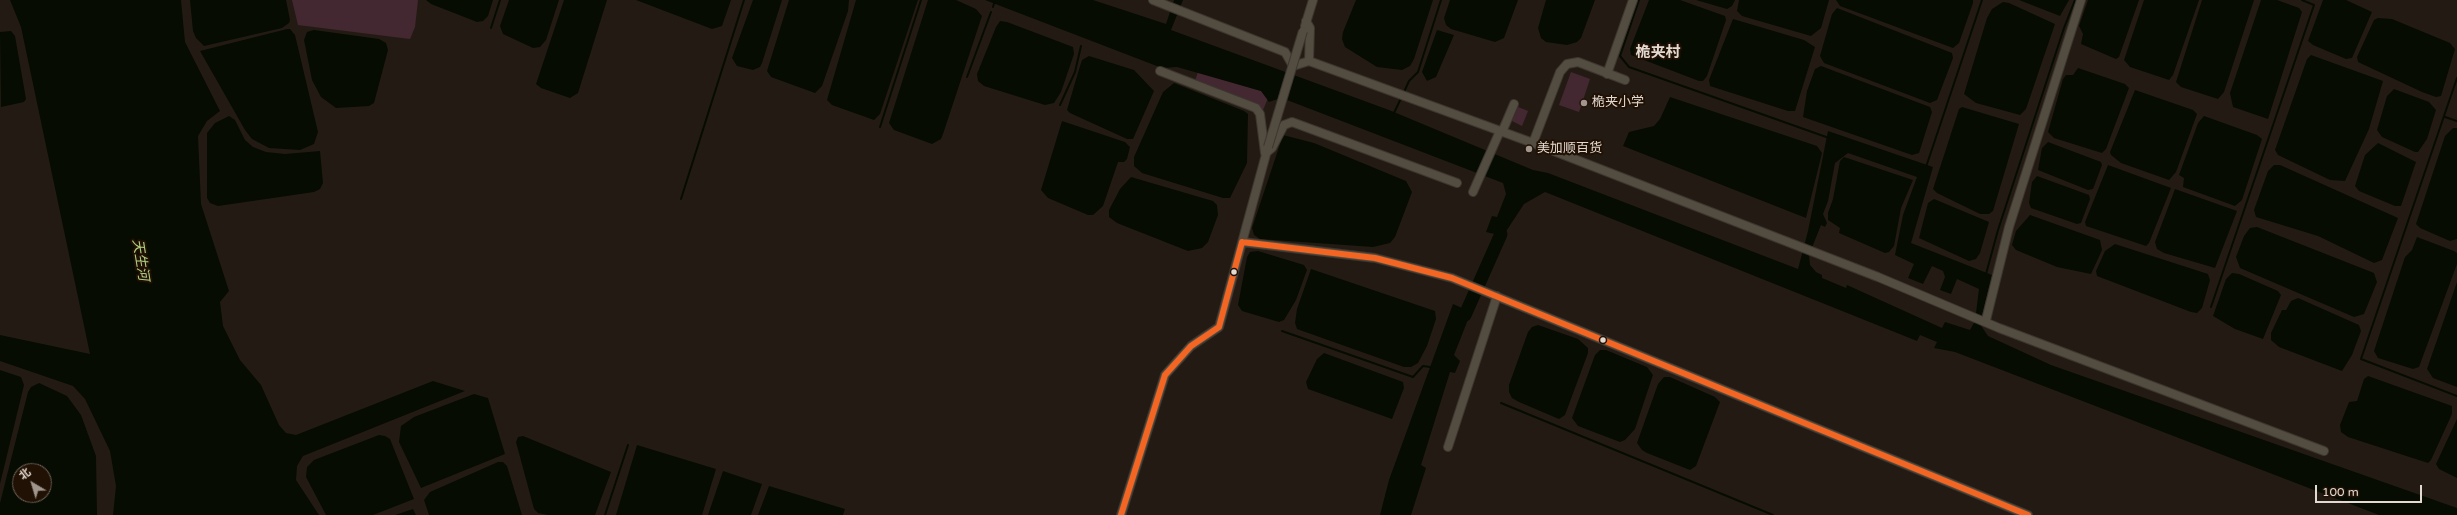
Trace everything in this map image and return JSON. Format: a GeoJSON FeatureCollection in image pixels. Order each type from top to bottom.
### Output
{"type":"FeatureCollection","features":[{"type":"Feature","properties":{"kind":"street"},"geometry":{"type":"LineString","coordinates":[[1152,0],[1285,52],[1293,66],[1309,61],[1501,131],[1986,320],[1999,328],[2324,451]]}},
{"type":"Feature","properties":{"kind":"street"},"geometry":{"type":"LineString","coordinates":[[1608,74],[1633,0]]}},
{"type":"Feature","properties":{"kind":"street"},"geometry":{"type":"LineString","coordinates":[[1986,320],[2009,227],[2081,0]]}},
{"type":"Feature","properties":{"kind":"street"},"geometry":{"type":"LineString","coordinates":[[1121,515],[1165,375],[1191,346],[1219,328],[1266,150],[1313,1]]}},
{"type":"Feature","properties":{"kind":"street"},"geometry":{"type":"LineString","coordinates":[[1306,21],[1310,28],[1309,61]]}},
{"type":"Feature","properties":{"kind":"street"},"geometry":{"type":"LineString","coordinates":[[1533,143],[1563,67],[1572,62],[1578,62],[1625,80]]}},
{"type":"Feature","properties":{"kind":"street"},"geometry":{"type":"LineString","coordinates":[[1160,71],[1256,108],[1260,114],[1266,150]]}},
{"type":"Feature","properties":{"kind":"street"},"geometry":{"type":"LineString","coordinates":[[1473,192],[1514,104]]}},
{"type":"Feature","properties":{"kind":"street"},"geometry":{"type":"LineString","coordinates":[[1266,150],[1272,148],[1284,125],[1292,122],[1457,183]]}},
{"type":"Feature","properties":{"kind":"street"},"geometry":{"type":"LineString","coordinates":[[1242,242],[1375,258],[1452,278],[2028,515]]}},
{"type":"Feature","properties":{"kind":"street"},"geometry":{"type":"LineString","coordinates":[[1448,447],[1497,296]]}},
{"type":"Feature","properties":{"kind":"shaded area"},"geometry":{"type":"Polygon","coordinates":[[[292,0],[418,0],[415,27],[410,39],[298,25],[292,0]]]}},
{"type":"Feature","properties":{"kind":"shaded area"},"geometry":{"type":"Polygon","coordinates":[[[1198,72],[1261,91],[1268,98],[1263,110],[1258,105],[1195,81],[1198,72]]]}},
{"type":"Feature","properties":{"kind":"shaded area"},"geometry":{"type":"Polygon","coordinates":[[[1571,72],[1590,79],[1579,112],[1559,105],[1571,72]]]}},
{"type":"Feature","properties":{"kind":"shaded area"},"geometry":{"type":"Polygon","coordinates":[[[1518,107],[1528,111],[1522,126],[1512,121],[1518,107]]]}},
{"type":"Feature","properties":{"kind":"water","name":"天生河"},"geometry":{"type":"Polygon","coordinates":[[[10,0],[181,0],[185,42],[220,111],[207,121],[198,136],[201,204],[229,291],[220,302],[223,326],[240,360],[261,385],[279,425],[286,433],[296,435],[433,381],[465,391],[303,456],[297,466],[296,480],[319,515],[113,515],[116,486],[110,451],[85,399],[73,386],[0,361],[0,335],[90,354],[21,27],[10,0]]]}},
{"type":"Feature","properties":{"kind":"water"},"geometry":{"type":"Polygon","coordinates":[[[190,0],[286,0],[290,20],[289,23],[282,28],[204,46],[196,38],[193,31],[190,0]]]}},
{"type":"Feature","properties":{"kind":"water"},"geometry":{"type":"Polygon","coordinates":[[[426,0],[493,0],[488,16],[483,21],[477,22],[431,4],[426,0]]]}},
{"type":"Feature","properties":{"kind":"water"},"geometry":{"type":"Polygon","coordinates":[[[509,0],[559,0],[546,40],[540,47],[533,48],[503,34],[500,26],[509,0]]]}},
{"type":"Feature","properties":{"kind":"water"},"geometry":{"type":"Polygon","coordinates":[[[564,0],[607,0],[578,93],[570,98],[541,88],[536,84],[564,0]]]}},
{"type":"Feature","properties":{"kind":"water"},"geometry":{"type":"Polygon","coordinates":[[[636,0],[731,0],[722,26],[712,29],[636,0]]]}},
{"type":"Feature","properties":{"kind":"water"},"geometry":{"type":"Polygon","coordinates":[[[753,0],[782,0],[762,63],[760,67],[753,70],[737,66],[732,58],[753,0]]]}},
{"type":"Feature","properties":{"kind":"water"},"geometry":{"type":"Polygon","coordinates":[[[789,0],[849,0],[848,11],[822,86],[815,93],[771,77],[767,71],[789,0]]]}},
{"type":"Feature","properties":{"kind":"water"},"geometry":{"type":"Polygon","coordinates":[[[856,0],[918,0],[880,114],[874,120],[832,105],[827,100],[856,0]]]}},
{"type":"Feature","properties":{"kind":"water"},"geometry":{"type":"Polygon","coordinates":[[[928,0],[956,0],[976,9],[982,16],[943,134],[941,139],[932,144],[894,130],[889,123],[928,0]]]}},
{"type":"Feature","properties":{"kind":"water"},"geometry":{"type":"Polygon","coordinates":[[[985,0],[1093,0],[1166,24],[1174,0],[1183,0],[1171,30],[1389,110],[1533,170],[1548,173],[1798,269],[1808,231],[1828,131],[1933,167],[1911,243],[1992,275],[1980,324],[1988,336],[2051,365],[2457,508],[2457,515],[2379,515],[1955,352],[1934,348],[1937,342],[1920,335],[1917,341],[1545,192],[1524,204],[1503,236],[1486,232],[1492,216],[1497,217],[1506,194],[1503,183],[1287,100],[1278,99],[1269,102],[1261,91],[1177,67],[1162,68],[985,0]],[[1848,153],[1835,163],[1828,201],[1823,214],[1827,223],[1825,227],[1821,225],[1809,255],[1810,265],[1816,272],[1822,275],[1822,278],[1846,288],[1847,285],[1942,328],[1945,322],[1970,330],[1975,321],[1979,289],[1957,279],[1951,294],[1940,290],[1945,277],[1943,271],[1932,266],[1923,284],[1908,278],[1914,264],[1895,255],[1903,215],[1917,177],[1848,153]]]}},
{"type":"Feature","properties":{"kind":"water"},"geometry":{"type":"Polygon","coordinates":[[[1356,0],[1433,0],[1414,59],[1410,66],[1402,70],[1377,67],[1345,47],[1342,39],[1343,32],[1356,0]]]}},
{"type":"Feature","properties":{"kind":"water"},"geometry":{"type":"Polygon","coordinates":[[[1450,0],[1518,0],[1504,38],[1495,42],[1451,29],[1446,25],[1444,18],[1450,0]]]}},
{"type":"Feature","properties":{"kind":"water"},"geometry":{"type":"Polygon","coordinates":[[[1546,0],[1595,0],[1581,38],[1577,42],[1567,45],[1546,42],[1541,38],[1538,28],[1546,0]]]}},
{"type":"Feature","properties":{"kind":"water"},"geometry":{"type":"Polygon","coordinates":[[[1649,0],[1680,0],[1725,16],[1726,20],[1707,76],[1703,81],[1699,81],[1631,55],[1630,49],[1649,0]]]}},
{"type":"Feature","properties":{"kind":"water"},"geometry":{"type":"Polygon","coordinates":[[[1696,0],[1735,0],[1732,6],[1727,9],[1696,0]]]}},
{"type":"Feature","properties":{"kind":"water"},"geometry":{"type":"Polygon","coordinates":[[[1739,0],[1829,0],[1821,28],[1811,36],[1742,16],[1737,11],[1739,0]]]}},
{"type":"Feature","properties":{"kind":"water"},"geometry":{"type":"Polygon","coordinates":[[[1836,0],[1973,0],[1973,3],[1959,43],[1953,48],[1840,6],[1836,0]]]}},
{"type":"Feature","properties":{"kind":"water"},"geometry":{"type":"Polygon","coordinates":[[[2019,0],[2069,0],[2060,16],[2019,0]]]}},
{"type":"Feature","properties":{"kind":"water"},"geometry":{"type":"Polygon","coordinates":[[[2088,0],[2139,0],[2119,57],[2116,59],[2081,44],[2083,34],[2079,26],[2088,0]]]}},
{"type":"Feature","properties":{"kind":"water"},"geometry":{"type":"Polygon","coordinates":[[[2144,0],[2199,0],[2173,75],[2169,80],[2130,67],[2124,60],[2144,0]]]}},
{"type":"Feature","properties":{"kind":"water"},"geometry":{"type":"Polygon","coordinates":[[[2202,0],[2254,0],[2224,92],[2218,99],[2181,87],[2176,82],[2202,0]]]}},
{"type":"Feature","properties":{"kind":"water"},"geometry":{"type":"Polygon","coordinates":[[[2261,0],[2277,0],[2299,8],[2302,12],[2268,119],[2233,107],[2230,93],[2261,0]]]}},
{"type":"Feature","properties":{"kind":"water"},"geometry":{"type":"Polygon","coordinates":[[[2323,0],[2346,0],[2372,12],[2352,58],[2346,59],[2313,45],[2308,41],[2323,0]]]}},
{"type":"Feature","properties":{"kind":"water"},"geometry":{"type":"Polygon","coordinates":[[[2003,2],[2009,3],[2055,24],[2026,109],[2020,115],[1976,103],[1964,94],[1987,18],[1992,9],[2003,2]]]}},
{"type":"Feature","properties":{"kind":"water"},"geometry":{"type":"Polygon","coordinates":[[[1837,8],[1952,53],[1953,58],[1937,100],[1930,103],[1824,63],[1820,56],[1832,14],[1837,8]]]}},
{"type":"Feature","properties":{"kind":"water"},"geometry":{"type":"Polygon","coordinates":[[[2378,18],[2392,19],[2450,43],[2455,49],[2441,96],[2436,97],[2422,92],[2358,62],[2357,57],[2374,20],[2378,18]]]}},
{"type":"Feature","properties":{"kind":"water"},"geometry":{"type":"Polygon","coordinates":[[[1733,19],[1804,40],[1815,47],[1795,111],[1788,111],[1710,86],[1709,80],[1733,19]]]}},
{"type":"Feature","properties":{"kind":"water"},"geometry":{"type":"Polygon","coordinates":[[[1000,21],[1007,22],[1073,47],[1074,54],[1061,92],[1054,103],[1045,105],[984,86],[978,81],[977,74],[996,27],[1000,21]]]}},
{"type":"Feature","properties":{"kind":"water"},"geometry":{"type":"Polygon","coordinates":[[[290,29],[295,35],[318,132],[314,144],[300,150],[269,148],[252,139],[245,130],[200,51],[290,29]]]}},
{"type":"Feature","properties":{"kind":"water"},"geometry":{"type":"Polygon","coordinates":[[[314,30],[379,39],[386,43],[388,50],[374,103],[369,106],[336,108],[321,97],[312,80],[304,40],[307,32],[314,30]]]}},
{"type":"Feature","properties":{"kind":"water"},"geometry":{"type":"Polygon","coordinates":[[[1437,30],[1454,35],[1436,77],[1427,81],[1422,72],[1437,30]]]}},
{"type":"Feature","properties":{"kind":"water"},"geometry":{"type":"Polygon","coordinates":[[[11,31],[15,36],[26,99],[24,102],[1,107],[0,32],[11,31]]]}},
{"type":"Feature","properties":{"kind":"water"},"geometry":{"type":"Polygon","coordinates":[[[2311,55],[2383,81],[2369,129],[2345,181],[2330,180],[2278,155],[2275,150],[2307,59],[2311,55]]]}},
{"type":"Feature","properties":{"kind":"water"},"geometry":{"type":"Polygon","coordinates":[[[1089,56],[1134,70],[1154,91],[1133,139],[1127,139],[1070,113],[1067,110],[1082,60],[1089,56]]]}},
{"type":"Feature","properties":{"kind":"water"},"geometry":{"type":"Polygon","coordinates":[[[1821,66],[1930,107],[1932,112],[1919,153],[1912,155],[1803,117],[1807,91],[1815,69],[1821,66]]]}},
{"type":"Feature","properties":{"kind":"water"},"geometry":{"type":"Polygon","coordinates":[[[2078,68],[2125,84],[2129,88],[2106,149],[2102,153],[2054,138],[2048,132],[2063,79],[2066,75],[2073,75],[2078,68]]]}},
{"type":"Feature","properties":{"kind":"water"},"geometry":{"type":"Polygon","coordinates":[[[1174,83],[1244,111],[1248,114],[1247,163],[1230,198],[1223,198],[1142,173],[1134,166],[1134,157],[1163,92],[1174,83]]]}},
{"type":"Feature","properties":{"kind":"water"},"geometry":{"type":"Polygon","coordinates":[[[2394,89],[2429,102],[2436,110],[2427,139],[2418,152],[2382,137],[2377,130],[2387,96],[2394,89]]]}},
{"type":"Feature","properties":{"kind":"water"},"geometry":{"type":"Polygon","coordinates":[[[2135,90],[2193,110],[2197,114],[2176,172],[2169,180],[2121,163],[2111,155],[2110,152],[2135,90]]]}},
{"type":"Feature","properties":{"kind":"water"},"geometry":{"type":"Polygon","coordinates":[[[1670,97],[1817,146],[1822,153],[1806,218],[1623,146],[1629,132],[1654,126],[1660,119],[1670,97]]]}},
{"type":"Feature","properties":{"kind":"water"},"geometry":{"type":"Polygon","coordinates":[[[1962,107],[2019,124],[1993,211],[1989,214],[1980,214],[1937,193],[1933,189],[1959,109],[1962,107]]]}},
{"type":"Feature","properties":{"kind":"water"},"geometry":{"type":"Polygon","coordinates":[[[229,116],[235,120],[245,140],[253,147],[266,152],[285,154],[320,151],[323,183],[320,189],[314,192],[218,206],[210,203],[207,198],[207,133],[215,123],[229,116]]]}},
{"type":"Feature","properties":{"kind":"water"},"geometry":{"type":"Polygon","coordinates":[[[2204,116],[2257,135],[2262,139],[2242,200],[2235,206],[2183,187],[2184,178],[2179,175],[2198,123],[2204,116]]]}},
{"type":"Feature","properties":{"kind":"water"},"geometry":{"type":"Polygon","coordinates":[[[1062,121],[1125,142],[1130,147],[1127,159],[1124,162],[1118,162],[1103,206],[1093,215],[1088,215],[1048,198],[1041,190],[1062,121]]]}},
{"type":"Feature","properties":{"kind":"water"},"geometry":{"type":"Polygon","coordinates":[[[2453,128],[2457,128],[2457,239],[2450,241],[2420,228],[2416,224],[2445,136],[2453,128]]]}},
{"type":"Feature","properties":{"kind":"water"},"geometry":{"type":"Polygon","coordinates":[[[1283,135],[1314,143],[1406,181],[1412,192],[1395,237],[1390,243],[1373,247],[1260,239],[1254,235],[1252,228],[1283,135]]]}},
{"type":"Feature","properties":{"kind":"water"},"geometry":{"type":"Polygon","coordinates":[[[2048,142],[2101,162],[2102,165],[2093,189],[2088,190],[2038,170],[2042,148],[2048,142]]]}},
{"type":"Feature","properties":{"kind":"water"},"geometry":{"type":"Polygon","coordinates":[[[2378,143],[2416,162],[2401,206],[2395,206],[2359,191],[2355,186],[2365,155],[2378,143]]]}},
{"type":"Feature","properties":{"kind":"water"},"geometry":{"type":"Polygon","coordinates":[[[1844,157],[1913,180],[1901,208],[1894,246],[1889,252],[1885,253],[1839,233],[1840,228],[1828,220],[1828,213],[1833,199],[1840,161],[1844,157]]]}},
{"type":"Feature","properties":{"kind":"water"},"geometry":{"type":"Polygon","coordinates":[[[2108,165],[2171,188],[2149,243],[2146,246],[2086,226],[2085,222],[2108,165]]]}},
{"type":"Feature","properties":{"kind":"water"},"geometry":{"type":"Polygon","coordinates":[[[2274,165],[2280,165],[2398,218],[2382,260],[2374,263],[2318,236],[2256,217],[2254,210],[2268,171],[2274,165]]]}},
{"type":"Feature","properties":{"kind":"water"},"geometry":{"type":"Polygon","coordinates":[[[2037,176],[2089,195],[2090,199],[2081,223],[2077,224],[2031,208],[2029,203],[2032,182],[2037,176]]]}},
{"type":"Feature","properties":{"kind":"water"},"geometry":{"type":"Polygon","coordinates":[[[1131,177],[1213,201],[1217,205],[1218,215],[1208,242],[1202,248],[1188,251],[1117,223],[1109,217],[1109,210],[1120,189],[1131,177]]]}},
{"type":"Feature","properties":{"kind":"water"},"geometry":{"type":"Polygon","coordinates":[[[2175,189],[2237,211],[2215,268],[2164,253],[2157,249],[2155,242],[2175,189]]]}},
{"type":"Feature","properties":{"kind":"water"},"geometry":{"type":"Polygon","coordinates":[[[1934,199],[1989,222],[1980,253],[1976,259],[1969,261],[1919,238],[1928,203],[1934,199]]]}},
{"type":"Feature","properties":{"kind":"water"},"geometry":{"type":"Polygon","coordinates":[[[2030,215],[2100,240],[2102,250],[2091,274],[2057,267],[2016,250],[2012,245],[2016,231],[2030,215]]]}},
{"type":"Feature","properties":{"kind":"water"},"geometry":{"type":"Polygon","coordinates":[[[2257,227],[2374,273],[2377,282],[2364,314],[2354,317],[2240,268],[2236,257],[2244,236],[2250,228],[2257,227]]]}},
{"type":"Feature","properties":{"kind":"water"},"geometry":{"type":"Polygon","coordinates":[[[2417,237],[2457,253],[2457,264],[2419,367],[2413,369],[2378,358],[2374,351],[2405,257],[2412,250],[2417,237]]]}},
{"type":"Feature","properties":{"kind":"water"},"geometry":{"type":"Polygon","coordinates":[[[2115,244],[2208,274],[2210,280],[2202,308],[2197,313],[2191,312],[2097,276],[2096,271],[2105,251],[2115,244]]]}},
{"type":"Feature","properties":{"kind":"water"},"geometry":{"type":"Polygon","coordinates":[[[1258,251],[1304,265],[1307,270],[1296,300],[1284,320],[1279,322],[1242,311],[1238,305],[1247,257],[1250,252],[1258,251]]]}},
{"type":"Feature","properties":{"kind":"water"},"geometry":{"type":"Polygon","coordinates":[[[1311,269],[1435,311],[1436,319],[1427,346],[1418,363],[1411,367],[1404,367],[1297,329],[1295,323],[1297,309],[1311,269]]]}},
{"type":"Feature","properties":{"kind":"water"},"geometry":{"type":"Polygon","coordinates":[[[2232,273],[2239,274],[2278,291],[2281,295],[2263,339],[2235,329],[2213,316],[2226,279],[2232,273]]]}},
{"type":"Feature","properties":{"kind":"water"},"geometry":{"type":"Polygon","coordinates":[[[2457,282],[2457,387],[2433,378],[2427,369],[2457,282]]]}},
{"type":"Feature","properties":{"kind":"water"},"geometry":{"type":"Polygon","coordinates":[[[2298,298],[2359,325],[2361,331],[2352,355],[2342,371],[2279,347],[2271,340],[2271,333],[2282,310],[2286,310],[2291,301],[2298,298]]]}},
{"type":"Feature","properties":{"kind":"water"},"geometry":{"type":"Polygon","coordinates":[[[1453,304],[1471,312],[1454,355],[1460,361],[1455,373],[1450,372],[1421,465],[1426,468],[1411,515],[1380,515],[1389,480],[1453,304]]]}},
{"type":"Feature","properties":{"kind":"water"},"geometry":{"type":"Polygon","coordinates":[[[1538,325],[1578,339],[1588,348],[1588,353],[1565,415],[1559,419],[1519,402],[1512,398],[1509,392],[1509,385],[1528,332],[1532,327],[1538,325]]]}},
{"type":"Feature","properties":{"kind":"water"},"geometry":{"type":"Polygon","coordinates":[[[1600,350],[1606,350],[1647,367],[1653,375],[1635,429],[1625,440],[1620,442],[1578,426],[1572,418],[1595,355],[1600,350]]]}},
{"type":"Feature","properties":{"kind":"water"},"geometry":{"type":"Polygon","coordinates":[[[1324,353],[1403,382],[1404,388],[1392,419],[1308,389],[1306,382],[1317,359],[1324,353]]]}},
{"type":"Feature","properties":{"kind":"water"},"geometry":{"type":"Polygon","coordinates":[[[0,370],[21,377],[24,385],[0,484],[0,370]]]}},
{"type":"Feature","properties":{"kind":"water"},"geometry":{"type":"Polygon","coordinates":[[[2368,376],[2452,406],[2452,414],[2431,460],[2428,463],[2348,437],[2341,432],[2340,425],[2349,402],[2357,401],[2364,379],[2368,376]]]}},
{"type":"Feature","properties":{"kind":"water"},"geometry":{"type":"Polygon","coordinates":[[[1664,377],[1670,377],[1715,397],[1720,402],[1696,466],[1690,470],[1647,453],[1642,450],[1637,443],[1658,384],[1664,377]]]}},
{"type":"Feature","properties":{"kind":"water"},"geometry":{"type":"Polygon","coordinates":[[[39,383],[67,396],[81,415],[96,456],[97,515],[0,515],[0,503],[28,392],[31,387],[39,383]]]}},
{"type":"Feature","properties":{"kind":"water"},"geometry":{"type":"Polygon","coordinates":[[[474,394],[488,398],[505,454],[421,488],[399,442],[401,426],[414,417],[474,394]]]}},
{"type":"Feature","properties":{"kind":"water"},"geometry":{"type":"Polygon","coordinates":[[[2457,419],[2457,478],[2439,469],[2436,464],[2457,419]]]}},
{"type":"Feature","properties":{"kind":"water"},"geometry":{"type":"Polygon","coordinates":[[[379,435],[390,439],[414,499],[373,515],[326,515],[306,477],[307,467],[314,460],[379,435]]]}},
{"type":"Feature","properties":{"kind":"water"},"geometry":{"type":"Polygon","coordinates":[[[523,436],[611,472],[595,515],[548,515],[538,513],[534,509],[516,442],[518,437],[523,436]]]}},
{"type":"Feature","properties":{"kind":"water"},"geometry":{"type":"Polygon","coordinates":[[[637,445],[716,469],[702,515],[616,515],[637,445]]]}},
{"type":"Feature","properties":{"kind":"water"},"geometry":{"type":"Polygon","coordinates":[[[498,462],[503,462],[507,466],[522,515],[429,515],[424,500],[430,492],[498,462]]]}},
{"type":"Feature","properties":{"kind":"water"},"geometry":{"type":"Polygon","coordinates":[[[723,471],[762,484],[751,515],[708,515],[723,471]]]}},
{"type":"Feature","properties":{"kind":"water"},"geometry":{"type":"Polygon","coordinates":[[[769,486],[845,509],[843,515],[758,515],[769,486]]]}},
{"type":"Feature","properties":{"kind":"water"},"geometry":{"type":"Polygon","coordinates":[[[413,509],[416,515],[395,515],[413,509]]]}},
{"type":"Feature","properties":{"kind":"waterway"},"geometry":{"type":"LineString","coordinates":[[491,28],[500,0]]}},
{"type":"Feature","properties":{"kind":"waterway"},"geometry":{"type":"LineString","coordinates":[[681,199],[744,0]]}},
{"type":"Feature","properties":{"kind":"waterway"},"geometry":{"type":"LineString","coordinates":[[880,127],[921,0]]}},
{"type":"Feature","properties":{"kind":"waterway"},"geometry":{"type":"LineString","coordinates":[[993,7],[995,0]]}},
{"type":"Feature","properties":{"kind":"waterway"},"geometry":{"type":"LineString","coordinates":[[1404,92],[1409,81],[1418,72],[1441,0]]}},
{"type":"Feature","properties":{"kind":"waterway"},"geometry":{"type":"LineString","coordinates":[[1639,0],[1620,56],[1629,67],[1829,138]]}},
{"type":"Feature","properties":{"kind":"waterway"},"geometry":{"type":"LineString","coordinates":[[1926,167],[1982,0]]}},
{"type":"Feature","properties":{"kind":"waterway"},"geometry":{"type":"LineString","coordinates":[[1986,274],[1998,230],[2064,28],[2075,0]]}},
{"type":"Feature","properties":{"kind":"waterway"},"geometry":{"type":"LineString","coordinates":[[2211,307],[2314,5],[2302,0]]}},
{"type":"Feature","properties":{"kind":"waterway"},"geometry":{"type":"LineString","coordinates":[[967,77],[991,12]]}},
{"type":"Feature","properties":{"kind":"waterway"},"geometry":{"type":"LineString","coordinates":[[1060,105],[1075,72],[1081,46]]}},
{"type":"Feature","properties":{"kind":"waterway"},"geometry":{"type":"LineString","coordinates":[[2457,78],[2361,359],[2457,396]]}},
{"type":"Feature","properties":{"kind":"waterway"},"geometry":{"type":"LineString","coordinates":[[1394,113],[1402,96]]}},
{"type":"Feature","properties":{"kind":"waterway"},"geometry":{"type":"LineString","coordinates":[[2445,117],[2457,121]]}},
{"type":"Feature","properties":{"kind":"waterway"},"geometry":{"type":"LineString","coordinates":[[1465,315],[1501,234]]}},
{"type":"Feature","properties":{"kind":"waterway"},"geometry":{"type":"LineString","coordinates":[[1282,331],[1413,377],[1423,366],[1430,367]]}},
{"type":"Feature","properties":{"kind":"waterway"},"geometry":{"type":"LineString","coordinates":[[1501,403],[1773,515]]}},
{"type":"Feature","properties":{"kind":"waterway"},"geometry":{"type":"LineString","coordinates":[[605,515],[628,445]]}},
{"type":"Feature","properties":{"kind":"transit line"},"geometry":{"type":"LineString","coordinates":[[1242,242],[1375,258],[1452,278],[2028,515]]}},
{"type":"Feature","properties":{"kind":"transit line"},"geometry":{"type":"LineString","coordinates":[[1121,515],[1165,375],[1191,346],[1219,327],[1242,242]]}},
{"type":"Feature","properties":{"kind":"place","name":"桅夹小学"},"geometry":{"type":"Point","coordinates":[1584,103]}},
{"type":"Feature","properties":{"kind":"place","name":"美加顺百货"},"geometry":{"type":"Point","coordinates":[1529,149]}},
{"type":"Feature","properties":{"kind":"district","name":"桅夹村"},"geometry":{"type":"Point","coordinates":[1658,53]}}]}
